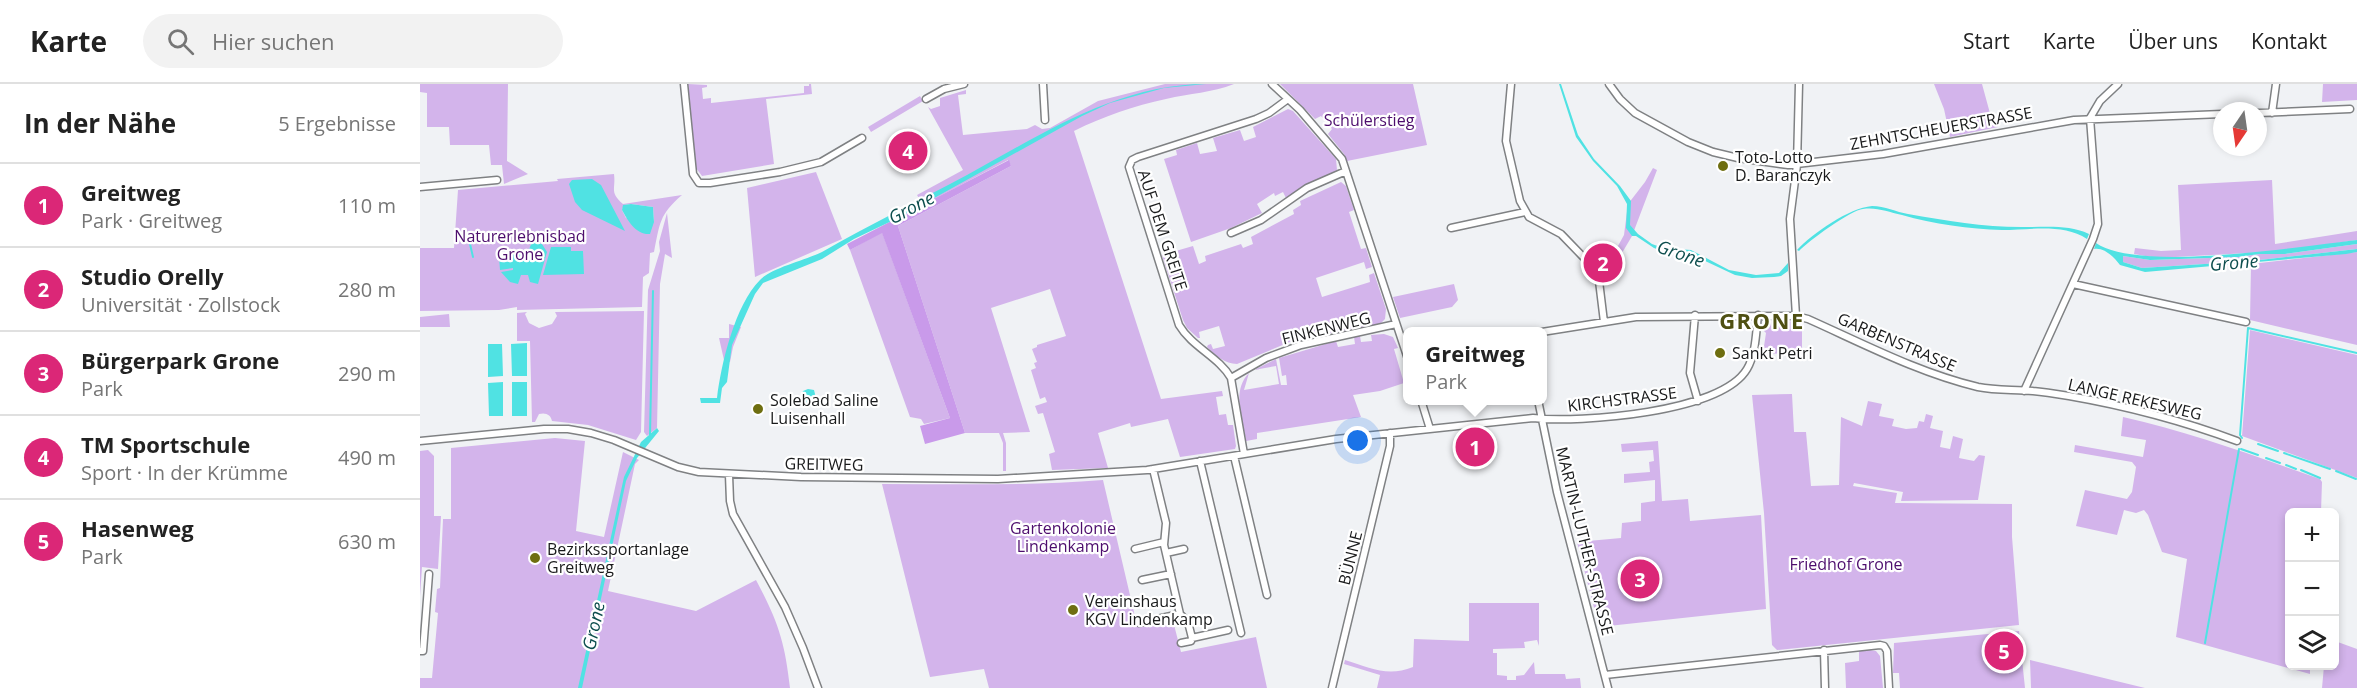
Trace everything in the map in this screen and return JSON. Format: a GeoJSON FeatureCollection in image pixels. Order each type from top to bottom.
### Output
{"type":"FeatureCollection","features":[{"type":"Feature","properties":{"kind":"street"},"geometry":{"type":"LineString","coordinates":[[684,84],[693,174],[697,181],[703,183],[780,172],[820,162],[862,138]]}},
{"type":"Feature","properties":{"kind":"street"},"geometry":{"type":"LineString","coordinates":[[926,99],[944,89],[964,84]]}},
{"type":"Feature","properties":{"kind":"street"},"geometry":{"type":"LineString","coordinates":[[1043,84],[1045,120]]}},
{"type":"Feature","properties":{"kind":"street"},"geometry":{"type":"LineString","coordinates":[[1272,84],[1341,156],[1403,346]]}},
{"type":"Feature","properties":{"kind":"street"},"geometry":{"type":"LineString","coordinates":[[1511,84],[1506,141],[1520,201],[1532,220],[1561,234],[1590,264],[1599,281],[1604,322]]}},
{"type":"Feature","properties":{"kind":"street","name":"ZEHNTSCHEUERSTRASSE"},"geometry":{"type":"LineString","coordinates":[[1609,84],[1620,99],[1635,113],[1688,142],[1713,152],[1738,158],[1797,165],[1882,154],[2031,126],[2091,118],[2213,114]]}},
{"type":"Feature","properties":{"kind":"street"},"geometry":{"type":"LineString","coordinates":[[1547,331],[1636,317],[1796,316],[1790,219],[1797,165],[1799,84]]}},
{"type":"Feature","properties":{"kind":"street"},"geometry":{"type":"LineString","coordinates":[[2024,391],[2098,224],[2091,118],[2100,101],[2118,84]]}},
{"type":"Feature","properties":{"kind":"street"},"geometry":{"type":"LineString","coordinates":[[2272,113],[2276,84]]}},
{"type":"Feature","properties":{"kind":"street","name":"AUF DEM GREITE"},"geometry":{"type":"LineString","coordinates":[[1231,378],[1224,368],[1191,340],[1179,325],[1129,167],[1132,160],[1138,157],[1256,119],[1269,113],[1288,99]]}},
{"type":"Feature","properties":{"kind":"street"},"geometry":{"type":"LineString","coordinates":[[2267,113],[2350,109]]}},
{"type":"Feature","properties":{"kind":"street"},"geometry":{"type":"LineString","coordinates":[[1231,233],[1261,220],[1307,188],[1346,171]]}},
{"type":"Feature","properties":{"kind":"street"},"geometry":{"type":"LineString","coordinates":[[420,187],[497,180]]}},
{"type":"Feature","properties":{"kind":"street"},"geometry":{"type":"LineString","coordinates":[[1450,228],[1525,212]]}},
{"type":"Feature","properties":{"kind":"street"},"geometry":{"type":"LineString","coordinates":[[2073,284],[2246,322]]}},
{"type":"Feature","properties":{"kind":"street"},"geometry":{"type":"LineString","coordinates":[[1695,315],[1690,373],[1698,401]]}},
{"type":"Feature","properties":{"kind":"street","name":"KIRCHSTRASSE"},"geometry":{"type":"LineString","coordinates":[[1542,419],[1616,417],[1698,401],[1738,380],[1747,370],[1754,350],[1758,315]]}},
{"type":"Feature","properties":{"kind":"street","name":"GARBENSTRASSE"},"geometry":{"type":"LineString","coordinates":[[1796,316],[1941,377],[1982,388],[2024,391]]}},
{"type":"Feature","properties":{"kind":"street","name":"FINKENWEG"},"geometry":{"type":"LineString","coordinates":[[1231,378],[1266,358],[1301,345],[1396,324]]}},
{"type":"Feature","properties":{"kind":"street"},"geometry":{"type":"LineString","coordinates":[[1231,378],[1244,454]]}},
{"type":"Feature","properties":{"kind":"street","name":"LANGE REKESWEG"},"geometry":{"type":"LineString","coordinates":[[2024,391],[2070,396],[2150,413],[2237,441]]}},
{"type":"Feature","properties":{"kind":"street"},"geometry":{"type":"LineString","coordinates":[[1423,405],[1430,429]]}},
{"type":"Feature","properties":{"kind":"street","name":"MARTIN-LUTHER-STRASSE"},"geometry":{"type":"LineString","coordinates":[[1539,405],[1557,492],[1608,688]]}},
{"type":"Feature","properties":{"kind":"street","name":"GREITWEG"},"geometry":{"type":"LineString","coordinates":[[420,441],[544,429],[568,429],[591,433],[678,467],[729,475],[975,479],[1101,474],[1153,469],[1305,443],[1533,418],[1542,419]]}},
{"type":"Feature","properties":{"kind":"street","name":"BÜNNE"},"geometry":{"type":"LineString","coordinates":[[1332,688],[1372,526],[1390,446],[1390,433]]}},
{"type":"Feature","properties":{"kind":"street"},"geometry":{"type":"LineString","coordinates":[[1234,456],[1267,595]]}},
{"type":"Feature","properties":{"kind":"street"},"geometry":{"type":"LineString","coordinates":[[1200,461],[1240,633]]}},
{"type":"Feature","properties":{"kind":"street"},"geometry":{"type":"LineString","coordinates":[[1153,469],[1166,524],[1164,542],[1180,614],[1188,622],[1192,638]]}},
{"type":"Feature","properties":{"kind":"street"},"geometry":{"type":"LineString","coordinates":[[729,475],[730,501],[734,514],[785,608],[818,688]]}},
{"type":"Feature","properties":{"kind":"street"},"geometry":{"type":"LineString","coordinates":[[1135,549],[1164,542]]}},
{"type":"Feature","properties":{"kind":"street"},"geometry":{"type":"LineString","coordinates":[[1166,553],[1184,549]]}},
{"type":"Feature","properties":{"kind":"street"},"geometry":{"type":"LineString","coordinates":[[420,651],[423,651],[429,574]]}},
{"type":"Feature","properties":{"kind":"street"},"geometry":{"type":"LineString","coordinates":[[1142,580],[1171,574]]}},
{"type":"Feature","properties":{"kind":"street"},"geometry":{"type":"LineString","coordinates":[[1139,623],[1180,614]]}},
{"type":"Feature","properties":{"kind":"street"},"geometry":{"type":"LineString","coordinates":[[1181,643],[1191,641],[1192,638],[1228,630]]}},
{"type":"Feature","properties":{"kind":"street"},"geometry":{"type":"LineString","coordinates":[[1605,675],[1873,645],[1884,646],[1889,688]]}},
{"type":"Feature","properties":{"kind":"street"},"geometry":{"type":"LineString","coordinates":[[1824,650],[1825,688]]}},
{"type":"Feature","properties":{"kind":"green space"},"geometry":{"type":"Polygon","coordinates":[[[420,84],[508,84],[507,161],[528,174],[504,184],[502,165],[491,165],[489,145],[450,145],[449,127],[427,127],[427,93],[420,92],[420,84]]]}},
{"type":"Feature","properties":{"kind":"green space"},"geometry":{"type":"Polygon","coordinates":[[[688,84],[707,85],[702,88],[703,99],[711,98],[711,103],[804,93],[804,86],[809,86],[809,84],[811,84],[812,94],[766,99],[774,164],[702,176],[696,168],[688,84]]]}},
{"type":"Feature","properties":{"kind":"green space"},"geometry":{"type":"Polygon","coordinates":[[[1165,84],[1234,84],[1131,108],[1074,131],[1161,399],[1222,391],[1223,396],[1216,397],[1219,415],[1226,414],[1228,425],[1233,425],[1235,449],[1180,457],[1168,419],[1131,427],[1130,423],[1098,433],[1108,468],[1052,470],[1049,454],[1055,452],[1043,413],[1038,414],[1035,406],[1047,402],[1045,397],[1040,399],[1031,370],[1036,368],[1034,363],[1037,362],[1032,349],[1037,345],[1066,336],[1050,289],[991,308],[1030,432],[1003,433],[1006,443],[1006,471],[1003,471],[1003,443],[999,433],[965,433],[898,226],[1011,166],[1008,160],[923,205],[917,195],[963,170],[928,107],[931,109],[940,106],[940,98],[966,90],[966,94],[958,95],[963,135],[1027,129],[1035,125],[1042,129],[1050,128],[1098,101],[1165,84]]]}},
{"type":"Feature","properties":{"kind":"green space","name":"Schülerstieg"},"geometry":{"type":"Polygon","coordinates":[[[1280,84],[1413,84],[1427,145],[1347,161],[1328,134],[1332,129],[1321,116],[1315,119],[1280,84]]]}},
{"type":"Feature","properties":{"kind":"green space"},"geometry":{"type":"Polygon","coordinates":[[[1934,84],[1982,84],[1991,117],[1998,127],[1950,137],[1944,109],[1934,84]]]}},
{"type":"Feature","properties":{"kind":"green space"},"geometry":{"type":"Polygon","coordinates":[[[2323,84],[2357,84],[2357,100],[2322,102],[2323,84]]]}},
{"type":"Feature","properties":{"kind":"green space"},"geometry":{"type":"Polygon","coordinates":[[[920,96],[923,101],[871,132],[868,127],[920,96]]]}},
{"type":"Feature","properties":{"kind":"green space"},"geometry":{"type":"Polygon","coordinates":[[[1288,109],[1293,111],[1336,159],[1337,170],[1286,198],[1283,192],[1275,196],[1274,193],[1257,204],[1262,213],[1231,228],[1191,242],[1164,159],[1177,155],[1176,150],[1197,143],[1200,154],[1217,151],[1213,138],[1240,130],[1244,141],[1256,137],[1253,127],[1288,109]]]}},
{"type":"Feature","properties":{"kind":"green space"},"geometry":{"type":"Polygon","coordinates":[[[1653,168],[1657,170],[1632,236],[1612,270],[1607,266],[1624,235],[1628,204],[1653,168]]]}},
{"type":"Feature","properties":{"kind":"green space"},"geometry":{"type":"Polygon","coordinates":[[[816,172],[842,239],[755,277],[747,188],[816,172]]]}},
{"type":"Feature","properties":{"kind":"green space","name":"Naturerlebnisbad Grone"},"geometry":{"type":"Polygon","coordinates":[[[614,174],[615,193],[623,204],[682,195],[665,214],[654,252],[650,253],[649,273],[643,277],[642,307],[517,310],[517,307],[499,310],[420,311],[420,248],[454,248],[458,190],[558,181],[557,179],[614,174]],[[631,204],[624,205],[622,210],[626,218],[654,222],[653,207],[631,204]]]}},
{"type":"Feature","properties":{"kind":"green space"},"geometry":{"type":"Polygon","coordinates":[[[2272,180],[2275,244],[2357,231],[2357,240],[2285,251],[2175,257],[2134,254],[2135,248],[2161,251],[2181,250],[2178,185],[2272,180]]]}},
{"type":"Feature","properties":{"kind":"green space"},"geometry":{"type":"Polygon","coordinates":[[[1341,182],[1346,186],[1354,210],[1349,212],[1361,249],[1366,248],[1372,267],[1366,269],[1364,262],[1316,278],[1322,297],[1370,282],[1369,275],[1374,273],[1386,309],[1385,319],[1380,324],[1297,339],[1237,364],[1228,362],[1213,353],[1207,347],[1208,345],[1211,344],[1213,349],[1225,346],[1219,326],[1199,332],[1200,338],[1187,328],[1162,255],[1193,246],[1199,264],[1206,261],[1205,256],[1241,244],[1243,248],[1253,244],[1251,237],[1294,214],[1293,210],[1301,205],[1300,201],[1341,182]]]}},
{"type":"Feature","properties":{"kind":"green space"},"geometry":{"type":"Polygon","coordinates":[[[667,213],[672,258],[665,254],[660,284],[657,428],[647,436],[644,432],[648,290],[660,251],[659,242],[667,213]]]}},
{"type":"Feature","properties":{"kind":"green space"},"geometry":{"type":"Polygon","coordinates":[[[882,232],[950,418],[924,424],[921,419],[910,417],[850,250],[882,232]]]}},
{"type":"Feature","properties":{"kind":"green space"},"geometry":{"type":"Polygon","coordinates":[[[2357,244],[2357,249],[2251,261],[2142,268],[2123,262],[2123,256],[2150,260],[2238,257],[2285,254],[2357,244]]]}},
{"type":"Feature","properties":{"kind":"green space"},"geometry":{"type":"Polygon","coordinates":[[[2357,252],[2357,345],[2250,320],[2251,264],[2357,252]]]}},
{"type":"Feature","properties":{"kind":"green space"},"geometry":{"type":"Polygon","coordinates":[[[1454,284],[1458,300],[1452,307],[1400,318],[1393,297],[1454,284]]]}},
{"type":"Feature","properties":{"kind":"green space"},"geometry":{"type":"Polygon","coordinates":[[[644,311],[641,432],[636,440],[588,425],[552,421],[548,414],[539,414],[535,422],[532,422],[530,341],[517,341],[517,313],[527,312],[525,314],[529,323],[539,328],[552,324],[557,316],[555,312],[644,311]]]}},
{"type":"Feature","properties":{"kind":"green space"},"geometry":{"type":"Polygon","coordinates":[[[449,314],[450,327],[420,327],[420,317],[449,314]]]}},
{"type":"Feature","properties":{"kind":"green space"},"geometry":{"type":"Polygon","coordinates":[[[1771,320],[1802,322],[1802,355],[1763,353],[1766,333],[1762,327],[1771,320]]]}},
{"type":"Feature","properties":{"kind":"green space"},"geometry":{"type":"Polygon","coordinates":[[[729,324],[741,327],[730,362],[724,360],[719,338],[729,338],[729,324]]]}},
{"type":"Feature","properties":{"kind":"green space"},"geometry":{"type":"Polygon","coordinates":[[[2250,330],[2357,355],[2357,478],[2242,436],[2250,330]]]}},
{"type":"Feature","properties":{"kind":"green space"},"geometry":{"type":"Polygon","coordinates":[[[1384,334],[1393,337],[1398,348],[1394,349],[1403,383],[1380,391],[1353,395],[1361,417],[1257,433],[1257,439],[1246,441],[1239,397],[1244,380],[1249,373],[1244,390],[1279,384],[1276,366],[1254,370],[1276,359],[1281,385],[1287,385],[1286,375],[1282,376],[1279,358],[1336,341],[1338,347],[1355,344],[1354,337],[1360,336],[1361,342],[1372,341],[1371,335],[1384,334]]]}},
{"type":"Feature","properties":{"kind":"green space","name":"Friedhof Grone"},"geometry":{"type":"Polygon","coordinates":[[[1792,394],[1794,432],[1806,432],[1811,486],[1839,485],[1841,417],[1862,426],[1868,401],[1882,404],[1879,416],[1894,419],[1892,426],[1906,429],[1917,428],[1919,421],[1924,422],[1926,414],[1933,416],[1930,428],[1943,431],[1940,447],[1950,449],[1953,436],[1963,439],[1959,458],[1974,461],[1979,455],[1985,456],[1978,500],[1901,501],[1903,492],[1854,483],[1853,486],[1897,493],[1895,503],[2012,504],[2012,537],[2019,625],[1777,650],[1772,645],[1764,513],[1752,395],[1792,394]]]}},
{"type":"Feature","properties":{"kind":"green space"},"geometry":{"type":"Polygon","coordinates":[[[2123,417],[2198,437],[2320,479],[2322,482],[2321,508],[2285,508],[2285,667],[2176,637],[2187,559],[2162,552],[2144,510],[2136,513],[2124,510],[2117,535],[2076,526],[2085,490],[2127,499],[2132,492],[2136,467],[2132,462],[2074,452],[2075,445],[2143,457],[2146,440],[2121,436],[2123,417]]]}},
{"type":"Feature","properties":{"kind":"green space"},"geometry":{"type":"Polygon","coordinates":[[[1483,429],[1488,464],[1467,465],[1461,431],[1483,429]]]}},
{"type":"Feature","properties":{"kind":"green space","name":"Bezirkssportanlage Greitweg"},"geometry":{"type":"Polygon","coordinates":[[[555,438],[585,441],[576,531],[604,537],[623,452],[639,460],[635,464],[608,591],[696,611],[756,580],[779,632],[786,657],[790,688],[420,688],[420,678],[432,678],[443,519],[451,519],[451,448],[555,438]]]}},
{"type":"Feature","properties":{"kind":"green space"},"geometry":{"type":"Polygon","coordinates":[[[1658,441],[1662,501],[1688,499],[1690,521],[1761,515],[1766,609],[1599,627],[1577,542],[1621,538],[1622,523],[1641,521],[1641,503],[1655,501],[1655,480],[1624,483],[1624,474],[1650,472],[1649,462],[1654,461],[1653,450],[1622,452],[1621,444],[1658,441]]]}},
{"type":"Feature","properties":{"kind":"green space"},"geometry":{"type":"Polygon","coordinates":[[[428,450],[434,456],[434,516],[441,516],[438,569],[422,567],[420,596],[420,451],[428,450]]]}},
{"type":"Feature","properties":{"kind":"green space","name":"Gartenkolonie Lindenkamp"},"geometry":{"type":"Polygon","coordinates":[[[1103,480],[1137,625],[1172,617],[1181,652],[1256,637],[1267,688],[989,688],[984,669],[930,677],[882,484],[1020,484],[1103,480]]]}},
{"type":"Feature","properties":{"kind":"green space"},"geometry":{"type":"Polygon","coordinates":[[[1469,603],[1539,603],[1539,646],[1537,640],[1524,642],[1525,648],[1493,649],[1493,653],[1497,653],[1497,675],[1507,676],[1507,680],[1516,680],[1516,676],[1524,675],[1534,662],[1535,674],[1565,674],[1566,679],[1580,678],[1581,688],[1377,688],[1380,675],[1344,664],[1345,660],[1379,670],[1404,670],[1413,667],[1414,639],[1469,641],[1469,603]]]}},
{"type":"Feature","properties":{"kind":"green space"},"geometry":{"type":"Polygon","coordinates":[[[2019,631],[2025,688],[1900,688],[1899,673],[1893,673],[1894,643],[2019,631]]]}},
{"type":"Feature","properties":{"kind":"green space"},"geometry":{"type":"Polygon","coordinates":[[[2339,642],[2357,649],[2357,688],[2322,688],[2324,670],[2339,670],[2339,642]]]}},
{"type":"Feature","properties":{"kind":"green space"},"geometry":{"type":"Polygon","coordinates":[[[1859,651],[1876,651],[1880,656],[1883,688],[1846,688],[1845,663],[1859,661],[1859,651]]]}},
{"type":"Feature","properties":{"kind":"green space"},"geometry":{"type":"Polygon","coordinates":[[[2030,660],[2145,688],[2031,688],[2030,660]]]}},
{"type":"Feature","properties":{"kind":"green space"},"geometry":{"type":"Polygon","coordinates":[[[2296,670],[2310,670],[2310,674],[2296,670]]]}},
{"type":"Feature","properties":{"kind":"shaded area"},"geometry":{"type":"Polygon","coordinates":[[[1009,160],[1011,166],[898,226],[965,433],[925,444],[920,426],[950,418],[882,233],[850,250],[847,244],[1009,160]]]}},
{"type":"Feature","properties":{"kind":"water"},"geometry":{"type":"Polygon","coordinates":[[[1206,84],[1165,88],[1174,86],[1206,84]]]}},
{"type":"Feature","properties":{"kind":"water"},"geometry":{"type":"Polygon","coordinates":[[[1559,84],[1561,84],[1578,135],[1594,159],[1631,201],[1630,225],[1638,234],[1652,244],[1663,248],[1691,250],[1729,270],[1756,275],[1779,273],[1788,263],[1788,271],[1781,276],[1774,277],[1752,278],[1735,275],[1686,252],[1665,252],[1632,236],[1626,228],[1627,204],[1617,186],[1593,161],[1576,137],[1559,84]]]}},
{"type":"Feature","properties":{"kind":"water","name":"Grone"},"geometry":{"type":"Polygon","coordinates":[[[1163,88],[1110,103],[1082,116],[900,217],[854,239],[822,259],[763,283],[755,294],[732,345],[727,382],[722,388],[720,403],[701,403],[700,398],[717,398],[726,352],[736,319],[751,291],[765,276],[822,252],[1052,128],[1111,102],[1163,88]]]}},
{"type":"Feature","properties":{"kind":"water"},"geometry":{"type":"Polygon","coordinates":[[[592,179],[601,185],[625,231],[582,210],[575,202],[569,184],[572,180],[592,179]]]}},
{"type":"Feature","properties":{"kind":"water"},"geometry":{"type":"Polygon","coordinates":[[[623,205],[653,207],[654,222],[650,234],[637,230],[627,219],[622,210],[623,205]]]}},
{"type":"Feature","properties":{"kind":"water"},"geometry":{"type":"Polygon","coordinates":[[[1872,206],[1968,224],[2060,227],[2089,234],[2087,239],[2078,234],[2057,229],[2002,230],[1964,227],[1926,221],[1882,210],[1863,209],[1849,214],[1799,251],[1797,250],[1812,236],[1842,216],[1853,211],[1872,206]]]}},
{"type":"Feature","properties":{"kind":"water"},"geometry":{"type":"Polygon","coordinates":[[[2357,240],[2357,244],[2285,254],[2150,260],[2123,256],[2123,262],[2142,268],[2251,261],[2357,249],[2357,252],[2346,254],[2145,272],[2120,265],[2105,251],[2094,249],[2096,243],[2118,252],[2183,257],[2222,255],[2357,240]]]}},
{"type":"Feature","properties":{"kind":"water"},"geometry":{"type":"Polygon","coordinates":[[[532,242],[542,244],[547,252],[538,284],[530,282],[528,275],[521,275],[518,284],[510,282],[501,272],[513,270],[513,268],[500,270],[499,257],[505,251],[528,252],[532,242]]]}},
{"type":"Feature","properties":{"kind":"water"},"geometry":{"type":"Polygon","coordinates":[[[551,247],[571,247],[571,251],[583,251],[584,274],[543,275],[551,247]]]}},
{"type":"Feature","properties":{"kind":"water"},"geometry":{"type":"Polygon","coordinates":[[[527,343],[527,376],[512,376],[511,344],[527,343]]]}},
{"type":"Feature","properties":{"kind":"water"},"geometry":{"type":"Polygon","coordinates":[[[488,344],[502,344],[503,376],[488,377],[488,344]]]}},
{"type":"Feature","properties":{"kind":"water"},"geometry":{"type":"Polygon","coordinates":[[[503,382],[503,416],[489,416],[488,383],[503,382]]]}},
{"type":"Feature","properties":{"kind":"water"},"geometry":{"type":"Polygon","coordinates":[[[512,382],[527,382],[527,416],[512,416],[512,382]]]}},
{"type":"Feature","properties":{"kind":"water"},"geometry":{"type":"Polygon","coordinates":[[[814,390],[816,398],[812,407],[801,405],[803,391],[814,390]]]}},
{"type":"Feature","properties":{"kind":"water","name":"Grone"},"geometry":{"type":"Polygon","coordinates":[[[657,428],[659,431],[637,458],[626,481],[582,688],[578,688],[624,477],[641,442],[657,428]]]}},
{"type":"Feature","properties":{"kind":"waterway"},"geometry":{"type":"LineString","coordinates":[[470,244],[473,257]]}},
{"type":"Feature","properties":{"kind":"waterway"},"geometry":{"type":"LineString","coordinates":[[650,435],[653,291]]}},
{"type":"Feature","properties":{"kind":"waterway"},"geometry":{"type":"LineString","coordinates":[[2242,438],[2240,435],[2248,328],[2357,353]]}},
{"type":"Feature","properties":{"kind":"waterway"},"geometry":{"type":"LineString","coordinates":[[2258,444],[2278,451]]}},
{"type":"Feature","properties":{"kind":"waterway"},"geometry":{"type":"LineString","coordinates":[[2205,643],[2239,449]]}},
{"type":"Feature","properties":{"kind":"waterway"},"geometry":{"type":"LineString","coordinates":[[2241,449],[2258,455]]}},
{"type":"Feature","properties":{"kind":"waterway"},"geometry":{"type":"LineString","coordinates":[[2284,453],[2330,469]]}},
{"type":"Feature","properties":{"kind":"waterway"},"geometry":{"type":"LineString","coordinates":[[2266,458],[2280,463]]}},
{"type":"Feature","properties":{"kind":"waterway"},"geometry":{"type":"LineString","coordinates":[[2286,465],[2296,469]]}},
{"type":"Feature","properties":{"kind":"waterway"},"geometry":{"type":"LineString","coordinates":[[2301,470],[2320,478]]}},
{"type":"Feature","properties":{"kind":"waterway"},"geometry":{"type":"LineString","coordinates":[[2336,471],[2356,479]]}},
{"type":"Feature","properties":{"kind":"place","name":"TM Sportschule"},"geometry":{"type":"Point","coordinates":[908,151]}},
{"type":"Feature","properties":{"kind":"place","name":"Toto-Lotto D. Baranczyk"},"geometry":{"type":"Point","coordinates":[1723,166]}},
{"type":"Feature","properties":{"kind":"place","name":"Studio Orelly"},"geometry":{"type":"Point","coordinates":[1603,263]}},
{"type":"Feature","properties":{"kind":"place","name":"Sankt Petri"},"geometry":{"type":"Point","coordinates":[1720,353]}},
{"type":"Feature","properties":{"kind":"place","name":"Solebad Saline Luisenhall"},"geometry":{"type":"Point","coordinates":[758,409]}},
{"type":"Feature","properties":{"kind":"place","name":"Greitweg"},"geometry":{"type":"Point","coordinates":[1475,447]}},
{"type":"Feature","properties":{"kind":"place","name":"Bezirkssportanlage Greitweg"},"geometry":{"type":"Point","coordinates":[535,558]}},
{"type":"Feature","properties":{"kind":"place","name":"Bürgerpark Grone"},"geometry":{"type":"Point","coordinates":[1640,579]}},
{"type":"Feature","properties":{"kind":"place","name":"Vereinshaus KGV Lindenkamp"},"geometry":{"type":"Point","coordinates":[1073,610]}},
{"type":"Feature","properties":{"kind":"place","name":"Hasenweg"},"geometry":{"type":"Point","coordinates":[2004,651]}},
{"type":"Feature","properties":{"kind":"district","name":"GRONE"},"geometry":{"type":"Point","coordinates":[1762,320]}}]}
